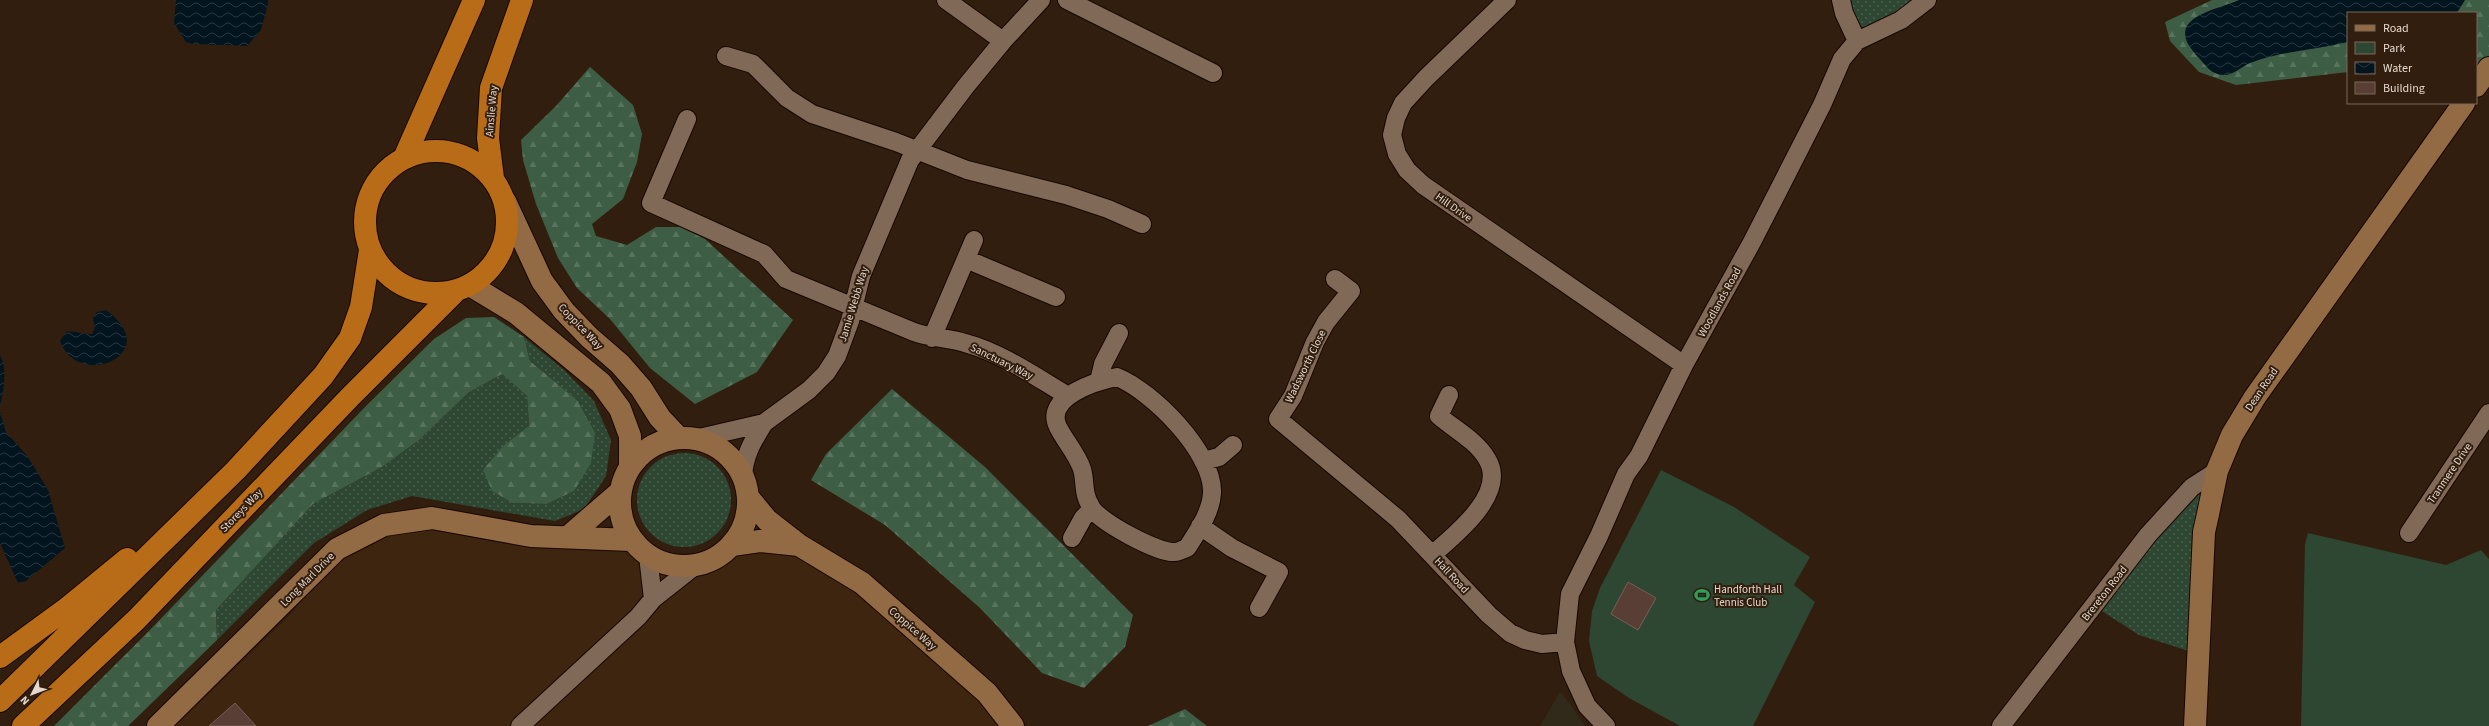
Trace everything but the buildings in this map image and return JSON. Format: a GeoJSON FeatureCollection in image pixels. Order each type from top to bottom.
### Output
{"type":"FeatureCollection","features":[{"type":"Feature","properties":{"kind":"highway"},"geometry":{"type":"LineString","coordinates":[[405,156],[474,0]]}},
{"type":"Feature","properties":{"kind":"highway","name":"Ainslie Way"},"geometry":{"type":"LineString","coordinates":[[493,178],[488,138],[491,88],[522,0]]}},
{"type":"Feature","properties":{"kind":"highway"},"geometry":{"type":"LineString","coordinates":[[463,288],[430,293],[405,287],[384,272],[370,250],[366,238],[364,211],[373,186],[390,166],[405,156],[437,149],[468,157],[493,178],[505,201]]}},
{"type":"Feature","properties":{"kind":"highway","name":"Storeys Way"},"geometry":{"type":"LineString","coordinates":[[23,726],[136,619],[350,397],[463,288],[489,270],[502,249],[508,225],[505,201]]}},
{"type":"Feature","properties":{"kind":"highway"},"geometry":{"type":"LineString","coordinates":[[0,701],[236,470],[322,376],[350,338],[361,307],[370,250]]}},
{"type":"Feature","properties":{"kind":"highway"},"geometry":{"type":"LineString","coordinates":[[0,657],[66,609],[236,470]]}},
{"type":"Feature","properties":{"kind":"street"},"geometry":{"type":"LineString","coordinates":[[946,0],[1002,41]]}},
{"type":"Feature","properties":{"kind":"street","name":"Jamie Webb Way"},"geometry":{"type":"LineString","coordinates":[[746,487],[744,462],[750,446],[764,423],[809,390],[826,373],[837,356],[853,307],[861,276],[914,155],[1002,41],[1041,0]]}},
{"type":"Feature","properties":{"kind":"street"},"geometry":{"type":"LineString","coordinates":[[1067,0],[1213,73]]}},
{"type":"Feature","properties":{"kind":"street","name":"Hill Drive"},"geometry":{"type":"LineString","coordinates":[[1507,0],[1403,103],[1396,118],[1392,135],[1397,154],[1407,170],[1423,185],[1684,365]]}},
{"type":"Feature","properties":{"kind":"street"},"geometry":{"type":"LineString","coordinates":[[1842,0],[1844,13],[1857,41]]}},
{"type":"Feature","properties":{"kind":"street","name":"Woodlands Road"},"geometry":{"type":"LineString","coordinates":[[1565,642],[1570,594],[1599,536],[1626,474],[1639,456],[1684,365],[1756,235],[1822,105],[1842,59],[1857,41],[1902,20],[1927,0]]}},
{"type":"Feature","properties":{"kind":"street"},"geometry":{"type":"LineString","coordinates":[[726,56],[753,64],[788,98],[812,114],[914,155],[1101,206],[1142,224]]}},
{"type":"Feature","properties":{"kind":"street","name":"Dean Road"},"geometry":{"type":"LineString","coordinates":[[2195,726],[2204,532],[2217,471],[2232,434],[2255,396],[2463,104]]}},
{"type":"Feature","properties":{"kind":"street","name":"Sanctuary Way"},"geometry":{"type":"LineString","coordinates":[[687,118],[652,203],[764,254],[786,279],[932,338],[964,342],[992,353],[1068,396]]}},
{"type":"Feature","properties":{"kind":"street","name":"Coppice Way"},"geometry":{"type":"LineString","coordinates":[[505,201],[547,287],[574,321],[620,364],[641,388],[660,418],[688,438]]}},
{"type":"Feature","properties":{"kind":"street"},"geometry":{"type":"LineString","coordinates":[[932,338],[974,240]]}},
{"type":"Feature","properties":{"kind":"street"},"geometry":{"type":"LineString","coordinates":[[966,259],[1056,297]]}},
{"type":"Feature","properties":{"kind":"street","name":"Wadsworth Close"},"geometry":{"type":"LineString","coordinates":[[1278,419],[1293,396],[1315,342],[1326,322],[1351,291],[1335,279]]}},
{"type":"Feature","properties":{"kind":"street"},"geometry":{"type":"LineString","coordinates":[[463,288],[516,313],[601,383],[620,410],[630,436],[630,464],[621,491],[620,507],[623,525],[631,540],[648,556],[668,564],[696,565]]}},
{"type":"Feature","properties":{"kind":"street"},"geometry":{"type":"LineString","coordinates":[[1099,381],[1103,364],[1119,333]]}},
{"type":"Feature","properties":{"kind":"street"},"geometry":{"type":"LineString","coordinates":[[1117,377],[1132,383],[1149,395],[1170,416],[1203,461],[1212,492],[1209,507],[1187,548],[1175,553],[1154,547],[1106,521],[1092,509],[1084,493],[1082,470],[1057,425],[1056,413],[1059,404],[1068,396],[1099,381],[1117,377]]}},
{"type":"Feature","properties":{"kind":"street"},"geometry":{"type":"LineString","coordinates":[[1433,554],[1464,527],[1480,506],[1490,487],[1492,471],[1487,458],[1474,444],[1439,416],[1449,395]]}},
{"type":"Feature","properties":{"kind":"street","name":"Tranmere Drive"},"geometry":{"type":"LineString","coordinates":[[2409,533],[2489,414]]}},
{"type":"Feature","properties":{"kind":"street","name":"Hall Road"},"geometry":{"type":"LineString","coordinates":[[1278,419],[1398,519],[1433,554],[1489,615],[1510,633],[1525,640],[1542,644],[1565,642]]}},
{"type":"Feature","properties":{"kind":"street","name":"Jamie Webb Way"},"geometry":{"type":"LineString","coordinates":[[688,438],[764,423]]}},
{"type":"Feature","properties":{"kind":"street"},"geometry":{"type":"LineString","coordinates":[[520,726],[638,616],[652,599],[696,565],[722,554],[732,545],[744,526],[746,487],[733,460],[718,446],[688,438],[660,441],[643,451],[630,464]]}},
{"type":"Feature","properties":{"kind":"street"},"geometry":{"type":"LineString","coordinates":[[1203,461],[1219,457],[1234,445]]}},
{"type":"Feature","properties":{"kind":"street","name":"Brereton Road"},"geometry":{"type":"LineString","coordinates":[[2001,726],[2148,535],[2192,486],[2217,471]]}},
{"type":"Feature","properties":{"kind":"street","name":"Coppice Way"},"geometry":{"type":"LineString","coordinates":[[746,487],[767,520],[799,545],[862,583],[986,693],[1013,726]]}},
{"type":"Feature","properties":{"kind":"street"},"geometry":{"type":"LineString","coordinates":[[568,536],[621,491]]}},
{"type":"Feature","properties":{"kind":"street"},"geometry":{"type":"LineString","coordinates":[[1072,538],[1083,518],[1092,509]]}},
{"type":"Feature","properties":{"kind":"street","name":"Long Marl Drive"},"geometry":{"type":"LineString","coordinates":[[158,726],[338,549],[384,525],[432,518],[532,536],[568,536],[631,540]]}},
{"type":"Feature","properties":{"kind":"street"},"geometry":{"type":"LineString","coordinates":[[1200,526],[1232,548],[1279,572],[1259,608]]}},
{"type":"Feature","properties":{"kind":"street","name":"Coppice Way"},"geometry":{"type":"LineString","coordinates":[[732,545],[760,541],[799,545]]}},
{"type":"Feature","properties":{"kind":"street"},"geometry":{"type":"LineString","coordinates":[[648,556],[652,599]]}},
{"type":"Feature","properties":{"kind":"street"},"geometry":{"type":"LineString","coordinates":[[1565,642],[1571,671],[1587,706],[1606,726]]}},
{"type":"Feature","properties":{"kind":"shaded area"},"geometry":{"type":"Polygon","coordinates":[[[384,525],[631,540],[643,552],[656,560],[682,566],[696,565],[709,561],[732,545],[760,541],[862,583],[1013,726],[175,726],[292,613],[337,549],[384,525]]]}},
{"type":"Feature","properties":{"kind":"shaded area"},"geometry":{"type":"Polygon","coordinates":[[[1560,692],[1571,705],[1585,726],[1540,726],[1560,692]]]}},
{"type":"Feature","properties":{"kind":"green space"},"geometry":{"type":"Polygon","coordinates":[[[1841,0],[1927,0],[1857,41],[1841,0]]]}},
{"type":"Feature","properties":{"kind":"green space"},"geometry":{"type":"Polygon","coordinates":[[[2212,0],[2489,0],[2489,86],[2477,80],[2477,12],[2347,12],[2347,72],[2236,85],[2199,72],[2170,41],[2165,22],[2212,0]]]}},
{"type":"Feature","properties":{"kind":"green space"},"geometry":{"type":"Polygon","coordinates":[[[590,67],[633,105],[642,134],[637,162],[623,199],[592,224],[596,236],[627,245],[656,227],[680,227],[705,239],[793,320],[757,372],[695,404],[650,368],[610,319],[577,288],[558,258],[536,204],[523,160],[521,140],[556,106],[590,67]]]}},
{"type":"Feature","properties":{"kind":"green space"},"geometry":{"type":"Polygon","coordinates":[[[494,317],[524,337],[530,361],[577,400],[595,433],[591,463],[574,491],[547,504],[513,503],[492,491],[483,470],[504,445],[529,426],[527,396],[502,374],[468,393],[419,440],[382,467],[313,504],[216,610],[217,640],[128,726],[54,726],[148,632],[367,405],[434,339],[466,318],[494,317]]]}},
{"type":"Feature","properties":{"kind":"green space"},"geometry":{"type":"Polygon","coordinates":[[[524,337],[564,370],[594,401],[611,440],[606,476],[584,509],[555,521],[412,496],[367,510],[314,543],[217,640],[216,610],[313,504],[382,467],[419,440],[468,393],[502,374],[527,396],[529,427],[504,445],[513,503],[547,504],[574,491],[577,400],[530,361],[524,337]]]}},
{"type":"Feature","properties":{"kind":"green space"},"geometry":{"type":"Polygon","coordinates":[[[892,389],[985,467],[1133,615],[1125,647],[1084,688],[1042,673],[980,608],[885,525],[811,480],[826,454],[892,389]]]}},
{"type":"Feature","properties":{"kind":"green space"},"geometry":{"type":"Polygon","coordinates":[[[684,453],[702,457],[717,467],[727,482],[731,500],[727,518],[717,533],[702,543],[684,547],[666,543],[651,533],[641,518],[637,500],[641,482],[651,467],[666,457],[684,453]]]}},
{"type":"Feature","properties":{"kind":"green space","name":"Handforth Hall Tennis Club"},"geometry":{"type":"Polygon","coordinates":[[[1661,470],[1734,507],[1810,557],[1794,585],[1815,602],[1753,726],[1680,726],[1629,698],[1597,676],[1589,641],[1592,611],[1600,588],[1661,470]]]}},
{"type":"Feature","properties":{"kind":"green space"},"geometry":{"type":"Polygon","coordinates":[[[2217,471],[2198,654],[2139,635],[2094,606],[2217,471]]]}},
{"type":"Feature","properties":{"kind":"green space"},"geometry":{"type":"Polygon","coordinates":[[[2308,533],[2446,565],[2481,550],[2489,559],[2489,726],[2301,726],[2305,544],[2308,533]]]}},
{"type":"Feature","properties":{"kind":"green space"},"geometry":{"type":"Polygon","coordinates":[[[1185,709],[1207,726],[1148,726],[1185,709]]]}},
{"type":"Feature","properties":{"kind":"water"},"geometry":{"type":"Polygon","coordinates":[[[176,0],[268,0],[268,3],[261,30],[247,46],[193,44],[186,42],[174,23],[176,0]]]}},
{"type":"Feature","properties":{"kind":"water"},"geometry":{"type":"Polygon","coordinates":[[[2239,0],[2465,0],[2458,12],[2347,12],[2347,42],[2286,53],[2262,59],[2250,63],[2226,75],[2219,75],[2206,66],[2189,45],[2185,34],[2187,26],[2194,19],[2239,0]]]}},
{"type":"Feature","properties":{"kind":"water"},"geometry":{"type":"Polygon","coordinates":[[[106,310],[122,326],[127,340],[123,352],[113,361],[99,365],[84,364],[70,356],[60,341],[66,332],[92,334],[95,328],[93,318],[97,312],[106,310]]]}},
{"type":"Feature","properties":{"kind":"water"},"geometry":{"type":"Polygon","coordinates":[[[0,355],[4,367],[4,374],[0,407],[0,355]]]}},
{"type":"Feature","properties":{"kind":"water"},"geometry":{"type":"Polygon","coordinates":[[[0,412],[6,432],[28,457],[48,490],[65,548],[26,581],[18,583],[0,543],[0,412]]]}},
{"type":"Feature","properties":{"kind":"place","name":"Handforth Hall Tennis Club"},"geometry":{"type":"Point","coordinates":[1702,595]}}]}
